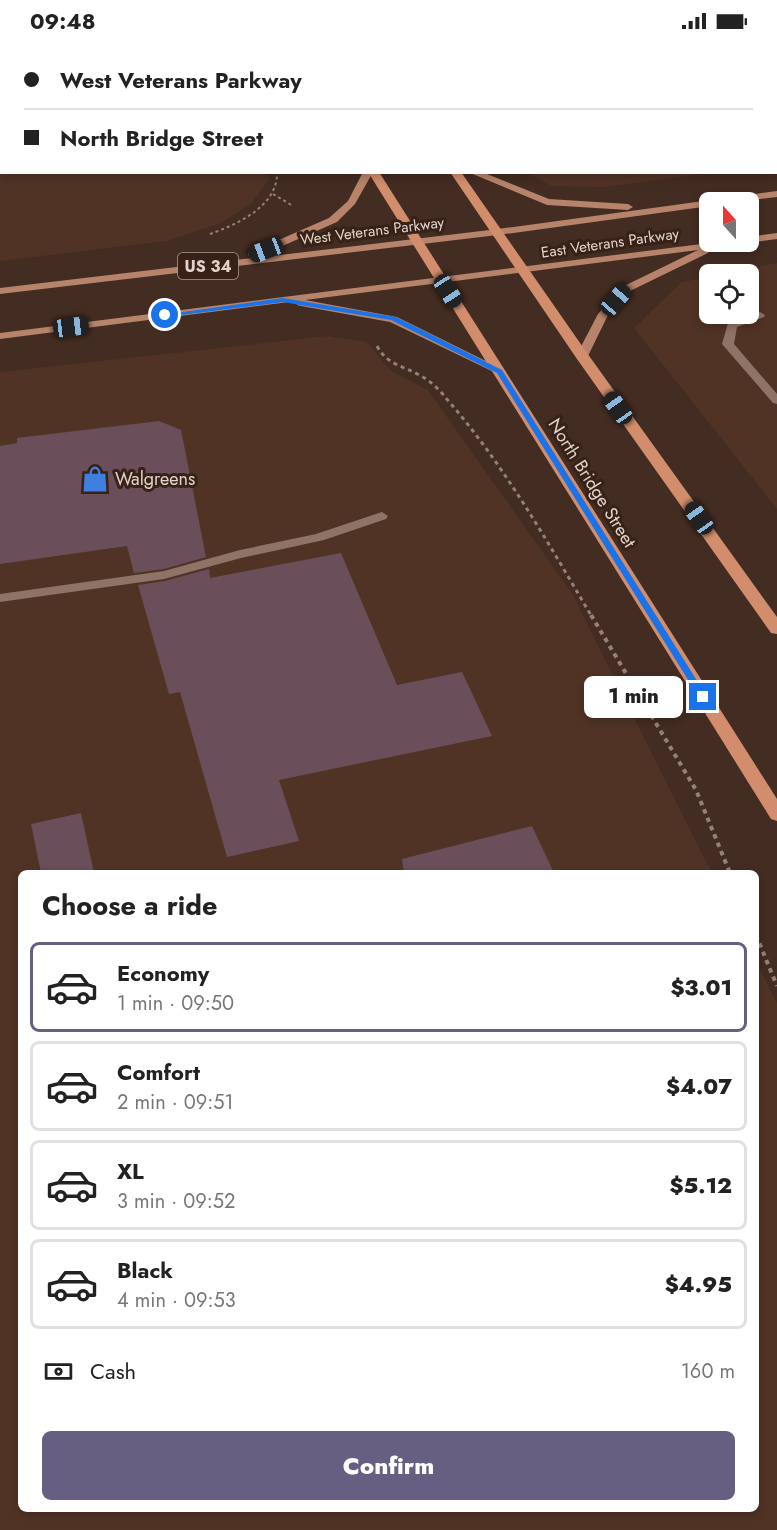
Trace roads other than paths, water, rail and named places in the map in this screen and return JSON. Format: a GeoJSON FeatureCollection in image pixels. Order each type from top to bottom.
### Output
{"type":"FeatureCollection","features":[{"type":"Feature","properties":{"kind":"highway","name":"North Bridge Street"},"geometry":{"type":"LineString","coordinates":[[374,174],[777,814]]}},
{"type":"Feature","properties":{"kind":"highway"},"geometry":{"type":"LineString","coordinates":[[456,174],[582,356],[777,629]]}},
{"type":"Feature","properties":{"kind":"main road"},"geometry":{"type":"LineString","coordinates":[[233,263],[282,244],[333,220],[352,202],[367,174]]}},
{"type":"Feature","properties":{"kind":"main road"},"geometry":{"type":"LineString","coordinates":[[477,174],[547,202],[601,207],[679,208]]}},
{"type":"Feature","properties":{"kind":"main road"},"geometry":{"type":"LineString","coordinates":[[759,196],[777,194]]}},
{"type":"Feature","properties":{"kind":"main road","name":"East Veterans Parkway"},"geometry":{"type":"LineString","coordinates":[[498,232],[699,205]]}},
{"type":"Feature","properties":{"kind":"main road","name":"West Veterans Parkway"},"geometry":{"type":"LineString","coordinates":[[0,291],[498,232]]}},
{"type":"Feature","properties":{"kind":"main road"},"geometry":{"type":"LineString","coordinates":[[759,238],[777,236]]}},
{"type":"Feature","properties":{"kind":"main road","name":"East Veterans Parkway"},"geometry":{"type":"LineString","coordinates":[[522,270],[699,247]]}},
{"type":"Feature","properties":{"kind":"main road"},"geometry":{"type":"LineString","coordinates":[[582,356],[603,314],[626,289],[665,268],[702,252]]}},
{"type":"Feature","properties":{"kind":"main road","name":"US 34"},"geometry":{"type":"LineString","coordinates":[[0,336],[522,270]]}},
{"type":"Feature","properties":{"kind":"main road"},"geometry":{"type":"LineString","coordinates":[[283,300],[393,319],[500,372]]}},
{"type":"Feature","properties":{"kind":"lane"},"geometry":{"type":"LineString","coordinates":[[760,315],[732,325],[728,344],[777,401]]}},
{"type":"Feature","properties":{"kind":"lane"},"geometry":{"type":"LineString","coordinates":[[0,598],[164,575],[240,554],[319,537],[381,516]]}},
{"type":"Feature","properties":{"kind":"place","name":"Walgreens"},"geometry":{"type":"Point","coordinates":[95,479]}}]}
